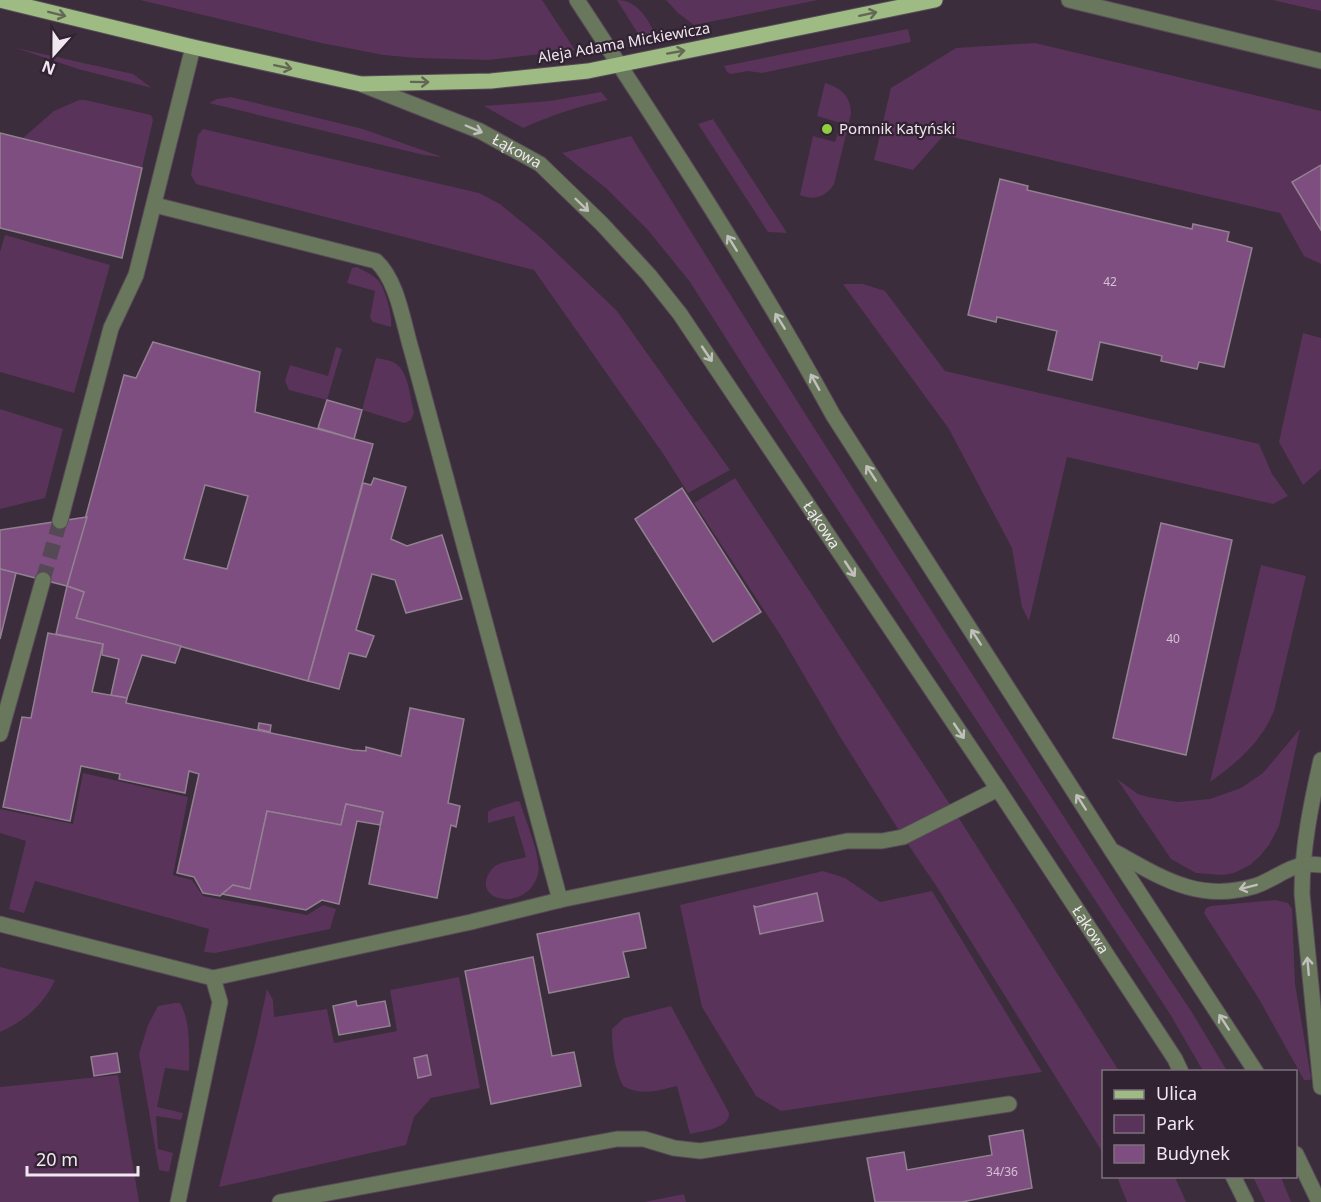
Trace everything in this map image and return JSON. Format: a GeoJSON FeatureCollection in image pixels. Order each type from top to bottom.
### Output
{"type":"FeatureCollection","features":[{"type":"Feature","properties":{"kind":"main road","name":"Aleja Adama Mickiewicza"},"geometry":{"type":"LineString","coordinates":[[0,0],[193,47],[361,84],[416,81],[455,83],[535,78],[588,71],[935,0]]}},
{"type":"Feature","properties":{"kind":"street"},"geometry":{"type":"LineString","coordinates":[[578,0],[679,157],[797,349],[833,415],[1255,1070]]}},
{"type":"Feature","properties":{"kind":"street"},"geometry":{"type":"LineString","coordinates":[[1069,0],[1321,60]]}},
{"type":"Feature","properties":{"kind":"street"},"geometry":{"type":"LineString","coordinates":[[60,521],[111,328],[136,275],[193,47]]}},
{"type":"Feature","properties":{"kind":"street","name":"Łąkowa"},"geometry":{"type":"LineString","coordinates":[[361,84],[480,131],[540,164],[602,224],[649,275],[680,314],[998,789],[1180,1070]]}},
{"type":"Feature","properties":{"kind":"street"},"geometry":{"type":"LineString","coordinates":[[155,205],[376,261],[392,281],[560,900]]}},
{"type":"Feature","properties":{"kind":"street"},"geometry":{"type":"LineString","coordinates":[[0,734],[43,580]]}},
{"type":"Feature","properties":{"kind":"street"},"geometry":{"type":"LineString","coordinates":[[1321,760],[1308,819],[1302,865],[1309,979],[1321,1087]]}},
{"type":"Feature","properties":{"kind":"street"},"geometry":{"type":"LineString","coordinates":[[0,924],[213,978],[471,922],[560,900],[847,841],[882,841],[903,837],[998,789]]}},
{"type":"Feature","properties":{"kind":"street"},"geometry":{"type":"LineString","coordinates":[[1112,851],[1172,883],[1193,889],[1214,891],[1256,886],[1302,865],[1321,865]]}},
{"type":"Feature","properties":{"kind":"street"},"geometry":{"type":"LineString","coordinates":[[178,1202],[220,1002],[213,978]]}},
{"type":"Feature","properties":{"kind":"street"},"geometry":{"type":"LineString","coordinates":[[280,1202],[617,1139],[644,1139],[674,1148],[700,1151],[1009,1104]]}},
{"type":"Feature","properties":{"kind":"street"},"geometry":{"type":"LineString","coordinates":[[1297,1156],[1319,1202]]}},
{"type":"Feature","properties":{"kind":"street"},"geometry":{"type":"LineString","coordinates":[[1234,1178],[1246,1202]]}},
{"type":"Feature","properties":{"kind":"green space"},"geometry":{"type":"Polygon","coordinates":[[[140,0],[542,0],[575,50],[488,60],[384,55],[321,43],[140,0]]]}},
{"type":"Feature","properties":{"kind":"green space"},"geometry":{"type":"Polygon","coordinates":[[[617,0],[635,6],[655,33],[640,37],[617,0]]]}},
{"type":"Feature","properties":{"kind":"green space"},"geometry":{"type":"Polygon","coordinates":[[[666,0],[818,0],[694,25],[666,0]]]}},
{"type":"Feature","properties":{"kind":"green space"},"geometry":{"type":"Polygon","coordinates":[[[1272,0],[1321,0],[1321,11],[1272,0]]]}},
{"type":"Feature","properties":{"kind":"green space"},"geometry":{"type":"Polygon","coordinates":[[[908,29],[911,42],[762,73],[748,71],[731,74],[724,66],[908,29]]]}},
{"type":"Feature","properties":{"kind":"green space"},"geometry":{"type":"Polygon","coordinates":[[[1035,43],[1321,111],[1321,165],[1293,182],[1321,230],[1321,264],[1304,256],[1280,213],[944,135],[913,170],[874,160],[891,88],[956,48],[1035,43]]]}},
{"type":"Feature","properties":{"kind":"green space"},"geometry":{"type":"Polygon","coordinates":[[[16,48],[133,74],[152,88],[78,69],[16,48]]]}},
{"type":"Feature","properties":{"kind":"green space"},"geometry":{"type":"Polygon","coordinates":[[[825,83],[836,87],[844,94],[849,102],[851,114],[834,184],[823,195],[810,198],[800,195],[813,136],[835,142],[841,123],[817,116],[825,83]]]}},
{"type":"Feature","properties":{"kind":"green space"},"geometry":{"type":"Polygon","coordinates":[[[601,92],[608,100],[564,112],[523,128],[484,106],[550,101],[601,92]]]}},
{"type":"Feature","properties":{"kind":"green space"},"geometry":{"type":"Polygon","coordinates":[[[231,97],[363,129],[442,157],[424,155],[209,103],[231,97]]]}},
{"type":"Feature","properties":{"kind":"green space"},"geometry":{"type":"Polygon","coordinates":[[[79,100],[151,115],[153,120],[142,168],[23,138],[54,111],[79,100]]]}},
{"type":"Feature","properties":{"kind":"green space"},"geometry":{"type":"Polygon","coordinates":[[[713,119],[787,233],[768,232],[698,124],[713,119]]]}},
{"type":"Feature","properties":{"kind":"green space"},"geometry":{"type":"Polygon","coordinates":[[[203,129],[479,193],[500,204],[540,237],[617,311],[730,470],[688,493],[664,455],[534,270],[196,184],[191,175],[198,135],[203,129]]]}},
{"type":"Feature","properties":{"kind":"green space"},"geometry":{"type":"Polygon","coordinates":[[[631,136],[809,420],[1193,1014],[1226,1070],[1202,1070],[1170,1014],[690,282],[648,230],[607,189],[562,153],[631,136]]]}},
{"type":"Feature","properties":{"kind":"green space"},"geometry":{"type":"Polygon","coordinates":[[[5,235],[110,265],[74,393],[0,372],[0,252],[5,235]]]}},
{"type":"Feature","properties":{"kind":"green space"},"geometry":{"type":"Polygon","coordinates":[[[357,267],[373,276],[381,284],[390,310],[391,327],[373,322],[370,317],[375,291],[347,283],[352,268],[357,267]]]}},
{"type":"Feature","properties":{"kind":"green space"},"geometry":{"type":"Polygon","coordinates":[[[843,284],[863,284],[885,291],[945,371],[1259,444],[1272,474],[1288,496],[1273,504],[1067,457],[1029,621],[1022,607],[1012,548],[949,429],[843,284]]]}},
{"type":"Feature","properties":{"kind":"green space"},"geometry":{"type":"Polygon","coordinates":[[[1303,333],[1321,338],[1321,469],[1303,485],[1279,442],[1303,333]]]}},
{"type":"Feature","properties":{"kind":"green space"},"geometry":{"type":"Polygon","coordinates":[[[336,347],[342,349],[327,400],[289,390],[285,381],[290,365],[328,376],[336,347]]]}},
{"type":"Feature","properties":{"kind":"green space"},"geometry":{"type":"Polygon","coordinates":[[[376,358],[395,363],[403,372],[414,413],[411,420],[404,423],[362,410],[376,358]]]}},
{"type":"Feature","properties":{"kind":"green space"},"geometry":{"type":"Polygon","coordinates":[[[0,409],[63,429],[45,498],[0,509],[0,409]]]}},
{"type":"Feature","properties":{"kind":"green space"},"geometry":{"type":"Polygon","coordinates":[[[735,478],[955,812],[1118,1070],[1102,1070],[1102,1151],[839,735],[781,636],[694,503],[735,478]]]}},
{"type":"Feature","properties":{"kind":"green space"},"geometry":{"type":"Polygon","coordinates":[[[1261,565],[1306,576],[1274,711],[1269,722],[1248,751],[1210,782],[1261,565]]]}},
{"type":"Feature","properties":{"kind":"green space"},"geometry":{"type":"Polygon","coordinates":[[[1300,729],[1279,826],[1260,856],[1250,865],[1234,873],[1222,875],[1196,873],[1171,859],[1117,779],[1138,794],[1148,797],[1178,802],[1210,799],[1241,788],[1263,773],[1300,729]]]}},
{"type":"Feature","properties":{"kind":"green space"},"geometry":{"type":"Polygon","coordinates":[[[83,773],[188,797],[173,875],[192,880],[203,896],[307,915],[323,905],[336,909],[330,929],[215,953],[204,952],[209,929],[35,881],[24,913],[9,909],[26,841],[0,833],[0,809],[73,824],[83,773]]]}},
{"type":"Feature","properties":{"kind":"green space"},"geometry":{"type":"Polygon","coordinates":[[[517,801],[520,802],[539,867],[533,886],[515,898],[505,899],[489,893],[486,886],[487,877],[495,866],[526,857],[514,816],[488,823],[488,812],[517,801]]]}},
{"type":"Feature","properties":{"kind":"green space"},"geometry":{"type":"Polygon","coordinates":[[[823,871],[845,878],[880,902],[932,891],[1042,1072],[781,1111],[756,1096],[702,1007],[680,905],[823,871]]]}},
{"type":"Feature","properties":{"kind":"green space"},"geometry":{"type":"Polygon","coordinates":[[[1275,900],[1288,903],[1292,909],[1295,984],[1310,1080],[1304,1080],[1259,999],[1204,913],[1206,908],[1211,906],[1275,900]]]}},
{"type":"Feature","properties":{"kind":"green space"},"geometry":{"type":"Polygon","coordinates":[[[0,967],[55,980],[51,989],[33,1011],[18,1023],[0,1032],[0,967]]]}},
{"type":"Feature","properties":{"kind":"green space"},"geometry":{"type":"Polygon","coordinates":[[[459,977],[480,1088],[431,1098],[414,1117],[406,1145],[219,1187],[267,989],[273,1000],[274,1017],[327,1009],[334,1043],[397,1031],[390,990],[459,977]]]}},
{"type":"Feature","properties":{"kind":"green space"},"geometry":{"type":"Polygon","coordinates":[[[180,1003],[186,1019],[189,1036],[189,1071],[165,1068],[157,1107],[183,1113],[181,1120],[156,1116],[158,1149],[173,1153],[169,1172],[159,1170],[139,1054],[148,1025],[158,1006],[180,1003]]]}},
{"type":"Feature","properties":{"kind":"green space"},"geometry":{"type":"Polygon","coordinates":[[[671,1006],[729,1113],[725,1123],[720,1126],[690,1134],[677,1086],[656,1091],[636,1091],[623,1086],[617,1072],[612,1029],[624,1018],[671,1006]]]}},
{"type":"Feature","properties":{"kind":"green space"},"geometry":{"type":"Polygon","coordinates":[[[118,1075],[139,1202],[0,1202],[0,1087],[118,1075]]]}},
{"type":"Feature","properties":{"kind":"green space"},"geometry":{"type":"Polygon","coordinates":[[[1117,1178],[1175,1178],[1186,1202],[1127,1202],[1117,1178]]]}},
{"type":"Feature","properties":{"kind":"green space"},"geometry":{"type":"Polygon","coordinates":[[[1253,1178],[1281,1178],[1291,1202],[1265,1202],[1253,1178]]]}},
{"type":"Feature","properties":{"kind":"green space"},"geometry":{"type":"Polygon","coordinates":[[[684,1194],[686,1202],[644,1202],[684,1194]]]}},
{"type":"Feature","properties":{"kind":"building"},"geometry":{"type":"Polygon","coordinates":[[[0,133],[142,168],[122,258],[0,228],[0,133]]]}},
{"type":"Feature","properties":{"kind":"building"},"geometry":{"type":"Polygon","coordinates":[[[1321,165],[1321,230],[1292,182],[1321,165]]]}},
{"type":"Feature","properties":{"kind":"building"},"geometry":{"type":"Polygon","coordinates":[[[1000,179],[1028,186],[1027,190],[1192,229],[1193,224],[1229,232],[1227,241],[1252,248],[1224,367],[1199,362],[1197,369],[1161,361],[1162,356],[1100,342],[1092,380],[1048,370],[1057,331],[997,317],[996,322],[968,315],[1000,179]]]}},
{"type":"Feature","properties":{"kind":"building"},"geometry":{"type":"Polygon","coordinates":[[[153,342],[260,372],[255,412],[373,444],[308,681],[76,618],[84,592],[67,586],[124,375],[136,378],[153,342]],[[205,485],[184,559],[227,569],[248,496],[205,485]]]}},
{"type":"Feature","properties":{"kind":"building"},"geometry":{"type":"Polygon","coordinates":[[[327,400],[362,410],[354,439],[318,428],[327,400]]]}},
{"type":"Feature","properties":{"kind":"building"},"geometry":{"type":"Polygon","coordinates":[[[374,478],[406,487],[391,539],[407,546],[442,535],[462,599],[406,613],[395,580],[372,574],[356,630],[374,636],[366,657],[349,653],[339,689],[308,681],[363,483],[371,485],[374,478]]]}},
{"type":"Feature","properties":{"kind":"building"},"geometry":{"type":"Polygon","coordinates":[[[682,488],[761,612],[713,642],[635,519],[682,488]]]}},
{"type":"Feature","properties":{"kind":"building"},"geometry":{"type":"Polygon","coordinates":[[[87,517],[67,586],[0,569],[0,530],[87,517]]]}},
{"type":"Feature","properties":{"kind":"building"},"geometry":{"type":"Polygon","coordinates":[[[1161,523],[1232,540],[1186,755],[1113,738],[1161,523]]]}},
{"type":"Feature","properties":{"kind":"building"},"geometry":{"type":"Polygon","coordinates":[[[0,569],[16,573],[0,639],[0,569]]]}},
{"type":"Feature","properties":{"kind":"building"},"geometry":{"type":"Polygon","coordinates":[[[67,586],[84,592],[76,618],[181,646],[175,663],[142,655],[127,698],[111,695],[119,659],[102,655],[103,644],[56,634],[67,586]]]}},
{"type":"Feature","properties":{"kind":"building"},"geometry":{"type":"Polygon","coordinates":[[[48,633],[103,644],[92,692],[127,698],[126,703],[353,750],[366,751],[366,747],[401,756],[410,708],[464,719],[448,803],[460,806],[456,827],[451,825],[437,898],[369,884],[383,812],[346,804],[341,825],[267,811],[250,889],[233,885],[220,896],[203,893],[194,877],[177,873],[199,774],[189,771],[185,793],[119,779],[120,774],[81,766],[70,821],[3,807],[22,717],[31,718],[48,633]]]}},
{"type":"Feature","properties":{"kind":"building"},"geometry":{"type":"Polygon","coordinates":[[[259,723],[271,725],[270,732],[258,729],[259,723]]]}},
{"type":"Feature","properties":{"kind":"building"},"geometry":{"type":"Polygon","coordinates":[[[346,804],[383,812],[380,825],[357,821],[339,904],[322,900],[306,910],[222,894],[233,885],[250,889],[267,811],[341,825],[346,804]]]}},
{"type":"Feature","properties":{"kind":"building"},"geometry":{"type":"Polygon","coordinates":[[[817,893],[823,921],[760,934],[754,906],[817,893]]]}},
{"type":"Feature","properties":{"kind":"building"},"geometry":{"type":"Polygon","coordinates":[[[639,913],[646,948],[623,952],[629,977],[549,993],[537,934],[639,913]]]}},
{"type":"Feature","properties":{"kind":"building"},"geometry":{"type":"Polygon","coordinates":[[[533,957],[552,1056],[574,1052],[581,1086],[491,1104],[465,971],[533,957]]]}},
{"type":"Feature","properties":{"kind":"building"},"geometry":{"type":"Polygon","coordinates":[[[356,1001],[357,1006],[385,1001],[390,1026],[339,1035],[333,1006],[356,1001]]]}},
{"type":"Feature","properties":{"kind":"building"},"geometry":{"type":"Polygon","coordinates":[[[117,1053],[120,1072],[94,1076],[91,1057],[117,1053]]]}},
{"type":"Feature","properties":{"kind":"building"},"geometry":{"type":"Polygon","coordinates":[[[427,1055],[431,1075],[418,1078],[414,1058],[427,1055]]]}},
{"type":"Feature","properties":{"kind":"building"},"geometry":{"type":"Polygon","coordinates":[[[1023,1130],[1032,1188],[962,1202],[875,1202],[867,1158],[904,1152],[907,1170],[992,1155],[989,1136],[1023,1130]]]}},
{"type":"Feature","properties":{"kind":"tunnel"},"geometry":{"type":"LineString","coordinates":[[43,580],[60,521]]}},
{"type":"Feature","properties":{"kind":"place","name":"Pomnik Katyński"},"geometry":{"type":"Point","coordinates":[827,129]}}]}
